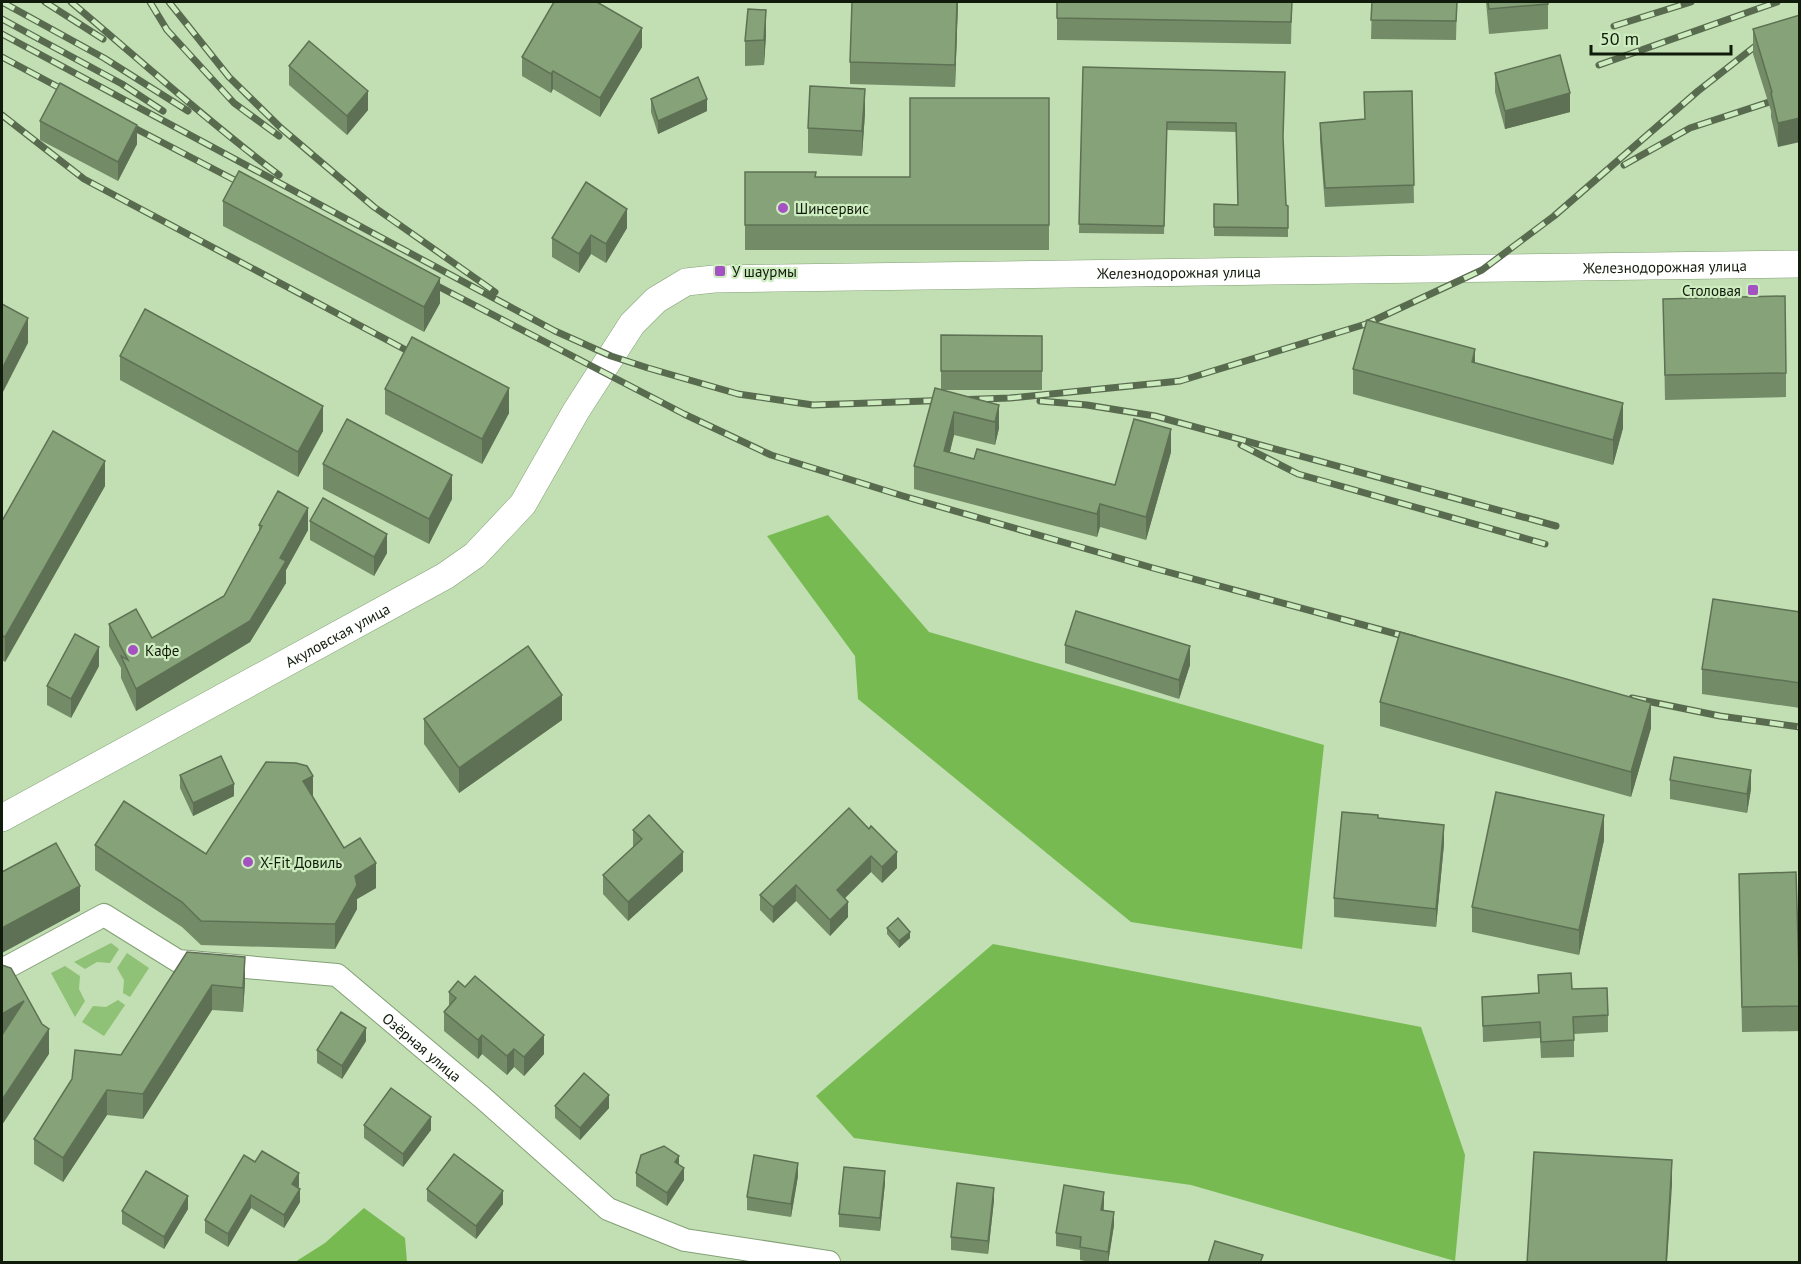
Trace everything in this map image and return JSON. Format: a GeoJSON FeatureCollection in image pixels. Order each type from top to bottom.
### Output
{"type":"FeatureCollection","features":[{"type":"Feature","properties":{"kind":"street","name":"Железнодорожная улица"},"geometry":{"type":"LineString","coordinates":[[601,371],[632,324],[656,300],[686,282],[714,279],[1395,269],[1531,270],[1800,264]]}},
{"type":"Feature","properties":{"kind":"street","name":"Акуловская улица"},"geometry":{"type":"LineString","coordinates":[[2,818],[445,576],[475,555],[523,504],[601,371]]}},
{"type":"Feature","properties":{"kind":"street","name":"Озёрная улица"},"geometry":{"type":"LineString","coordinates":[[2,970],[104,915],[178,961],[337,975],[483,1098],[608,1209],[685,1240],[829,1263]]}},
{"type":"Feature","properties":{"kind":"green space"},"geometry":{"type":"Polygon","coordinates":[[[828,515],[929,632],[1324,745],[1302,949],[1131,922],[858,699],[855,656],[767,536],[828,515]]]}},
{"type":"Feature","properties":{"kind":"green space"},"geometry":{"type":"Polygon","coordinates":[[[111,943],[119,949],[110,963],[97,962],[85,969],[74,962],[111,943]]]}},
{"type":"Feature","properties":{"kind":"green space"},"geometry":{"type":"Polygon","coordinates":[[[993,944],[1421,1027],[1465,1155],[1455,1261],[1191,1185],[854,1138],[816,1096],[993,944]]]}},
{"type":"Feature","properties":{"kind":"green space"},"geometry":{"type":"Polygon","coordinates":[[[127,953],[149,968],[130,997],[123,993],[124,980],[117,968],[127,953]]]}},
{"type":"Feature","properties":{"kind":"green space"},"geometry":{"type":"Polygon","coordinates":[[[65,966],[80,976],[79,989],[85,1001],[75,1017],[51,973],[65,966]]]}},
{"type":"Feature","properties":{"kind":"green space"},"geometry":{"type":"Polygon","coordinates":[[[118,1000],[125,1005],[104,1036],[82,1022],[93,1006],[106,1007],[118,1000]]]}},
{"type":"Feature","properties":{"kind":"green space"},"geometry":{"type":"Polygon","coordinates":[[[364,1208],[405,1238],[407,1262],[295,1262],[325,1243],[364,1208]]]}},
{"type":"Feature","properties":{"kind":"building"},"geometry":{"type":"Polygon","coordinates":[[[554,2],[597,2],[642,28],[600,98],[553,71],[551,74],[522,57],[554,2]]]}},
{"type":"Feature","properties":{"kind":"building"},"geometry":{"type":"Polygon","coordinates":[[[852,2],[957,2],[955,65],[850,62],[852,2]]]}},
{"type":"Feature","properties":{"kind":"building"},"geometry":{"type":"Polygon","coordinates":[[[1057,2],[1292,2],[1291,22],[1057,18],[1057,2]]]}},
{"type":"Feature","properties":{"kind":"building"},"geometry":{"type":"Polygon","coordinates":[[[1372,2],[1457,2],[1456,21],[1371,20],[1372,2]]]}},
{"type":"Feature","properties":{"kind":"building"},"geometry":{"type":"Polygon","coordinates":[[[1488,2],[1548,2],[1548,4],[1489,9],[1488,2]]]}},
{"type":"Feature","properties":{"kind":"building"},"geometry":{"type":"Polygon","coordinates":[[[748,9],[766,10],[764,40],[745,41],[748,9]]]}},
{"type":"Feature","properties":{"kind":"building"},"geometry":{"type":"Polygon","coordinates":[[[1800,15],[1800,118],[1778,123],[1772,92],[1753,29],[1800,15]]]}},
{"type":"Feature","properties":{"kind":"building"},"geometry":{"type":"Polygon","coordinates":[[[309,41],[368,91],[347,116],[289,66],[309,41]]]}},
{"type":"Feature","properties":{"kind":"building"},"geometry":{"type":"Polygon","coordinates":[[[1560,55],[1570,93],[1505,111],[1495,73],[1560,55]]]}},
{"type":"Feature","properties":{"kind":"building"},"geometry":{"type":"Polygon","coordinates":[[[1083,67],[1285,72],[1283,137],[1288,228],[1214,227],[1214,204],[1238,205],[1236,123],[1167,122],[1164,226],[1079,224],[1083,67]]]}},
{"type":"Feature","properties":{"kind":"building"},"geometry":{"type":"Polygon","coordinates":[[[698,77],[707,99],[658,121],[651,99],[698,77]]]}},
{"type":"Feature","properties":{"kind":"building"},"geometry":{"type":"Polygon","coordinates":[[[60,83],[137,125],[118,162],[40,121],[60,83]]]}},
{"type":"Feature","properties":{"kind":"building"},"geometry":{"type":"Polygon","coordinates":[[[810,86],[865,89],[862,131],[808,128],[810,86]]]}},
{"type":"Feature","properties":{"kind":"building"},"geometry":{"type":"Polygon","coordinates":[[[1412,91],[1414,185],[1325,188],[1320,123],[1365,119],[1364,92],[1412,91]]]}},
{"type":"Feature","properties":{"kind":"building"},"geometry":{"type":"Polygon","coordinates":[[[910,98],[1049,98],[1049,225],[745,225],[745,172],[816,172],[815,177],[910,177],[910,98]]]}},
{"type":"Feature","properties":{"kind":"building"},"geometry":{"type":"Polygon","coordinates":[[[239,171],[440,278],[424,307],[223,201],[239,171]]]}},
{"type":"Feature","properties":{"kind":"building"},"geometry":{"type":"Polygon","coordinates":[[[586,182],[627,209],[606,244],[591,235],[579,254],[552,238],[586,182]]]}},
{"type":"Feature","properties":{"kind":"building"},"geometry":{"type":"Polygon","coordinates":[[[1785,296],[1786,373],[1665,375],[1663,299],[1785,296]]]}},
{"type":"Feature","properties":{"kind":"building"},"geometry":{"type":"Polygon","coordinates":[[[2,304],[28,318],[2,369],[2,304]]]}},
{"type":"Feature","properties":{"kind":"building"},"geometry":{"type":"Polygon","coordinates":[[[145,309],[323,406],[298,452],[120,356],[145,309]]]}},
{"type":"Feature","properties":{"kind":"building"},"geometry":{"type":"Polygon","coordinates":[[[1367,320],[1475,349],[1472,362],[1623,403],[1613,440],[1353,369],[1367,320]]]}},
{"type":"Feature","properties":{"kind":"building"},"geometry":{"type":"Polygon","coordinates":[[[941,335],[1042,336],[1042,371],[941,371],[941,335]]]}},
{"type":"Feature","properties":{"kind":"building"},"geometry":{"type":"Polygon","coordinates":[[[412,337],[509,388],[482,439],[385,389],[412,337]]]}},
{"type":"Feature","properties":{"kind":"building"},"geometry":{"type":"Polygon","coordinates":[[[935,388],[999,405],[995,422],[954,412],[944,451],[974,459],[977,449],[1115,485],[1134,419],[1171,429],[1146,517],[1100,504],[1097,514],[914,466],[935,388]]]}},
{"type":"Feature","properties":{"kind":"building"},"geometry":{"type":"Polygon","coordinates":[[[347,419],[452,475],[429,519],[323,464],[347,419]]]}},
{"type":"Feature","properties":{"kind":"building"},"geometry":{"type":"Polygon","coordinates":[[[53,431],[105,461],[5,637],[2,635],[2,521],[53,431]]]}},
{"type":"Feature","properties":{"kind":"building"},"geometry":{"type":"Polygon","coordinates":[[[278,491],[308,508],[280,558],[286,561],[250,621],[136,689],[121,656],[128,660],[109,624],[136,609],[152,638],[224,596],[278,491]]]}},
{"type":"Feature","properties":{"kind":"building"},"geometry":{"type":"Polygon","coordinates":[[[323,498],[387,534],[374,557],[310,521],[323,498]]]}},
{"type":"Feature","properties":{"kind":"building"},"geometry":{"type":"Polygon","coordinates":[[[1713,599],[1800,612],[1800,683],[1702,669],[1713,599]]]}},
{"type":"Feature","properties":{"kind":"building"},"geometry":{"type":"Polygon","coordinates":[[[1076,611],[1190,646],[1179,680],[1065,645],[1076,611]]]}},
{"type":"Feature","properties":{"kind":"building"},"geometry":{"type":"Polygon","coordinates":[[[1400,632],[1651,703],[1631,772],[1380,702],[1400,632]]]}},
{"type":"Feature","properties":{"kind":"building"},"geometry":{"type":"Polygon","coordinates":[[[75,634],[99,647],[71,699],[47,686],[75,634]]]}},
{"type":"Feature","properties":{"kind":"building"},"geometry":{"type":"Polygon","coordinates":[[[528,646],[562,695],[459,768],[424,719],[528,646]]]}},
{"type":"Feature","properties":{"kind":"building"},"geometry":{"type":"Polygon","coordinates":[[[221,756],[234,784],[193,803],[180,775],[221,756]]]}},
{"type":"Feature","properties":{"kind":"building"},"geometry":{"type":"Polygon","coordinates":[[[1674,757],[1751,770],[1747,794],[1670,780],[1674,757]]]}},
{"type":"Feature","properties":{"kind":"building"},"geometry":{"type":"Polygon","coordinates":[[[266,762],[296,763],[307,766],[313,776],[303,781],[344,848],[360,838],[376,863],[355,876],[357,885],[335,924],[201,921],[182,902],[95,845],[124,801],[206,854],[266,762]]]}},
{"type":"Feature","properties":{"kind":"building"},"geometry":{"type":"Polygon","coordinates":[[[1496,792],[1604,815],[1579,930],[1472,907],[1496,792]]]}},
{"type":"Feature","properties":{"kind":"building"},"geometry":{"type":"Polygon","coordinates":[[[849,808],[869,829],[871,826],[897,852],[882,867],[871,856],[837,890],[848,902],[830,920],[796,885],[773,907],[760,895],[849,808]]]}},
{"type":"Feature","properties":{"kind":"building"},"geometry":{"type":"Polygon","coordinates":[[[1342,812],[1444,825],[1436,909],[1334,898],[1342,812]]]}},
{"type":"Feature","properties":{"kind":"building"},"geometry":{"type":"Polygon","coordinates":[[[649,815],[683,852],[628,902],[603,875],[642,839],[633,830],[649,815]]]}},
{"type":"Feature","properties":{"kind":"building"},"geometry":{"type":"Polygon","coordinates":[[[56,843],[80,886],[2,928],[2,872],[56,843]]]}},
{"type":"Feature","properties":{"kind":"building"},"geometry":{"type":"Polygon","coordinates":[[[1796,872],[1800,1006],[1742,1007],[1739,874],[1796,872]]]}},
{"type":"Feature","properties":{"kind":"building"},"geometry":{"type":"Polygon","coordinates":[[[898,918],[910,932],[899,941],[887,928],[898,918]]]}},
{"type":"Feature","properties":{"kind":"building"},"geometry":{"type":"Polygon","coordinates":[[[187,952],[245,957],[243,988],[212,985],[143,1094],[107,1090],[63,1158],[34,1139],[72,1079],[75,1050],[121,1055],[187,952]]]}},
{"type":"Feature","properties":{"kind":"building"},"geometry":{"type":"Polygon","coordinates":[[[2,965],[11,968],[42,1024],[49,1029],[2,1100],[2,1035],[24,1001],[2,1014],[2,965]]]}},
{"type":"Feature","properties":{"kind":"building"},"geometry":{"type":"Polygon","coordinates":[[[1571,973],[1572,989],[1607,988],[1608,1015],[1573,1017],[1574,1040],[1541,1042],[1540,1022],[1483,1026],[1482,997],[1539,993],[1538,975],[1571,973]]]}},
{"type":"Feature","properties":{"kind":"building"},"geometry":{"type":"Polygon","coordinates":[[[475,976],[544,1035],[524,1057],[514,1049],[507,1056],[482,1035],[478,1040],[444,1012],[456,998],[449,992],[458,981],[465,987],[475,976]]]}},
{"type":"Feature","properties":{"kind":"building"},"geometry":{"type":"Polygon","coordinates":[[[341,1012],[366,1028],[342,1066],[317,1050],[341,1012]]]}},
{"type":"Feature","properties":{"kind":"building"},"geometry":{"type":"Polygon","coordinates":[[[584,1073],[609,1095],[580,1128],[555,1106],[584,1073]]]}},
{"type":"Feature","properties":{"kind":"building"},"geometry":{"type":"Polygon","coordinates":[[[391,1088],[431,1117],[403,1154],[364,1125],[391,1088]]]}},
{"type":"Feature","properties":{"kind":"building"},"geometry":{"type":"Polygon","coordinates":[[[664,1146],[679,1156],[675,1162],[684,1168],[667,1193],[636,1173],[641,1155],[664,1146]]]}},
{"type":"Feature","properties":{"kind":"building"},"geometry":{"type":"Polygon","coordinates":[[[262,1151],[299,1173],[292,1184],[300,1189],[284,1215],[251,1195],[228,1234],[205,1220],[244,1155],[255,1162],[262,1151]]]}},
{"type":"Feature","properties":{"kind":"building"},"geometry":{"type":"Polygon","coordinates":[[[1534,1152],[1672,1160],[1666,1263],[1527,1263],[1534,1152]]]}},
{"type":"Feature","properties":{"kind":"building"},"geometry":{"type":"Polygon","coordinates":[[[454,1154],[503,1191],[476,1226],[427,1189],[454,1154]]]}},
{"type":"Feature","properties":{"kind":"building"},"geometry":{"type":"Polygon","coordinates":[[[754,1155],[798,1163],[791,1204],[747,1197],[754,1155]]]}},
{"type":"Feature","properties":{"kind":"building"},"geometry":{"type":"Polygon","coordinates":[[[844,1167],[885,1171],[880,1218],[839,1214],[844,1167]]]}},
{"type":"Feature","properties":{"kind":"building"},"geometry":{"type":"Polygon","coordinates":[[[146,1171],[188,1196],[164,1237],[122,1211],[146,1171]]]}},
{"type":"Feature","properties":{"kind":"building"},"geometry":{"type":"Polygon","coordinates":[[[957,1183],[994,1188],[988,1241],[951,1237],[957,1183]]]}},
{"type":"Feature","properties":{"kind":"building"},"geometry":{"type":"Polygon","coordinates":[[[1064,1185],[1104,1192],[1101,1210],[1114,1212],[1108,1252],[1080,1247],[1081,1237],[1056,1233],[1064,1185]]]}},
{"type":"Feature","properties":{"kind":"building"},"geometry":{"type":"Polygon","coordinates":[[[1215,1241],[1263,1255],[1260,1263],[1208,1263],[1215,1241]]]}},
{"type":"Feature","properties":{"kind":"railway"},"geometry":{"type":"LineString","coordinates":[[2,2],[104,58],[188,111]]}},
{"type":"Feature","properties":{"kind":"railway"},"geometry":{"type":"LineString","coordinates":[[45,2],[103,39]]}},
{"type":"Feature","properties":{"kind":"railway"},"geometry":{"type":"LineString","coordinates":[[71,2],[199,111],[279,175]]}},
{"type":"Feature","properties":{"kind":"railway"},"geometry":{"type":"LineString","coordinates":[[150,2],[167,30],[234,103],[279,136]]}},
{"type":"Feature","properties":{"kind":"railway"},"geometry":{"type":"LineString","coordinates":[[169,2],[229,77],[281,128],[374,207],[495,292]]}},
{"type":"Feature","properties":{"kind":"railway"},"geometry":{"type":"LineString","coordinates":[[1614,26],[1691,2]]}},
{"type":"Feature","properties":{"kind":"railway"},"geometry":{"type":"LineString","coordinates":[[1599,65],[1777,2]]}},
{"type":"Feature","properties":{"kind":"railway"},"geometry":{"type":"LineString","coordinates":[[2,19],[122,84],[163,111]]}},
{"type":"Feature","properties":{"kind":"railway"},"geometry":{"type":"LineString","coordinates":[[2,34],[555,331],[611,356],[738,394],[813,405],[1010,398],[1180,381],[1366,324],[1482,270],[1554,216],[1698,91],[1767,37]]}},
{"type":"Feature","properties":{"kind":"railway"},"geometry":{"type":"LineString","coordinates":[[2,57],[73,95]]}},
{"type":"Feature","properties":{"kind":"railway"},"geometry":{"type":"LineString","coordinates":[[1624,165],[1690,128],[1800,92]]}},
{"type":"Feature","properties":{"kind":"railway"},"geometry":{"type":"LineString","coordinates":[[2,115],[84,179],[421,358]]}},
{"type":"Feature","properties":{"kind":"railway"},"geometry":{"type":"LineString","coordinates":[[123,122],[248,187]]}},
{"type":"Feature","properties":{"kind":"railway"},"geometry":{"type":"LineString","coordinates":[[426,280],[684,414],[771,455],[903,496],[1153,568],[1415,639]]}},
{"type":"Feature","properties":{"kind":"railway"},"geometry":{"type":"LineString","coordinates":[[1040,401],[1087,405],[1155,416],[1556,526]]}},
{"type":"Feature","properties":{"kind":"railway"},"geometry":{"type":"LineString","coordinates":[[1241,445],[1298,474],[1545,544]]}},
{"type":"Feature","properties":{"kind":"railway"},"geometry":{"type":"LineString","coordinates":[[1632,698],[1720,716],[1800,727]]}},
{"type":"Feature","properties":{"kind":"place","name":"Шинсервис"},"geometry":{"type":"Point","coordinates":[783,208]}},
{"type":"Feature","properties":{"kind":"place","name":"У шаурмы"},"geometry":{"type":"Point","coordinates":[720,271]}},
{"type":"Feature","properties":{"kind":"place","name":"Столовая"},"geometry":{"type":"Point","coordinates":[1753,290]}},
{"type":"Feature","properties":{"kind":"place","name":"Кафе"},"geometry":{"type":"Point","coordinates":[133,650]}},
{"type":"Feature","properties":{"kind":"place","name":"X-Fit Довиль"},"geometry":{"type":"Point","coordinates":[248,862]}}]}
